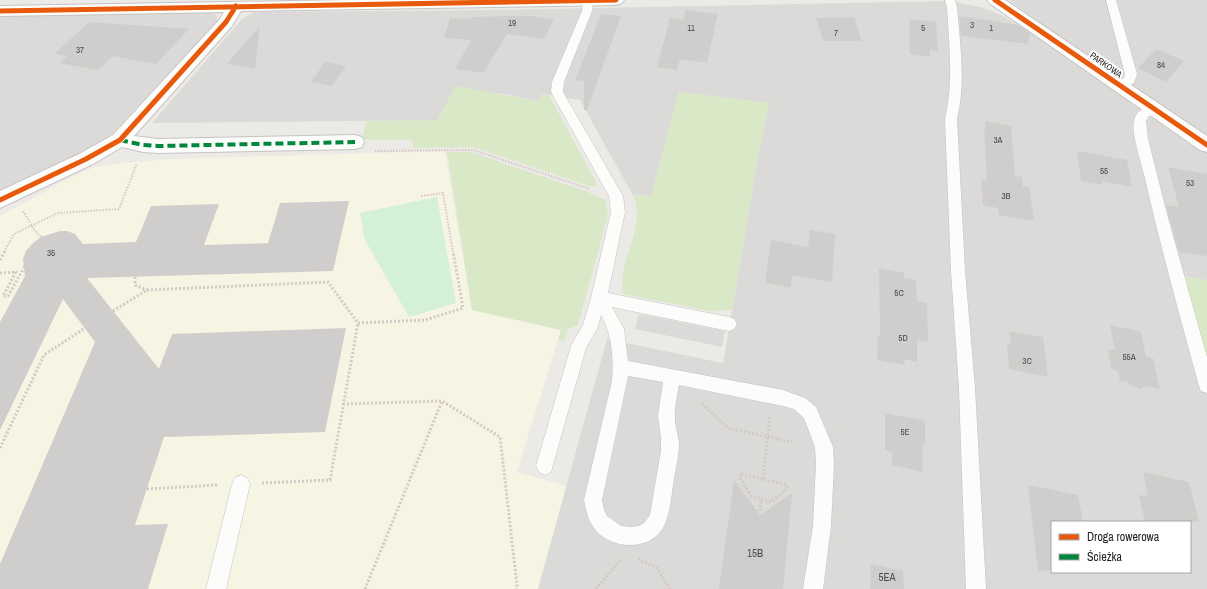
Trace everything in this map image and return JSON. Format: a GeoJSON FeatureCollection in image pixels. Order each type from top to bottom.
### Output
{"type":"FeatureCollection","features":[{"type":"Feature","properties":{"kind":"street"},"geometry":{"type":"LineString","coordinates":[[0,10],[616,0]]}},
{"type":"Feature","properties":{"kind":"street","name":"PARKOWA"},"geometry":{"type":"LineString","coordinates":[[995,0],[1207,145]]}},
{"type":"Feature","properties":{"kind":"street"},"geometry":{"type":"LineString","coordinates":[[0,200],[86,159],[120,140],[226,22],[236,6]]}},
{"type":"Feature","properties":{"kind":"street"},"geometry":{"type":"LineString","coordinates":[[120,140],[143,145],[355,142]]}},
{"type":"Feature","properties":{"kind":"lane"},"geometry":{"type":"LineString","coordinates":[[545,466],[578,346],[590,327],[618,212],[616,196],[557,92],[558,82],[587,11],[588,0]]}},
{"type":"Feature","properties":{"kind":"lane"},"geometry":{"type":"LineString","coordinates":[[950,0],[952,7],[956,68],[955,106],[951,119],[957,264],[967,388],[976,589]]}},
{"type":"Feature","properties":{"kind":"lane"},"geometry":{"type":"LineString","coordinates":[[1111,0],[1131,74],[1130,80],[1120,86]]}},
{"type":"Feature","properties":{"kind":"lane"},"geometry":{"type":"LineString","coordinates":[[1154,109],[1144,113],[1140,121],[1142,139],[1161,218],[1207,386]]}},
{"type":"Feature","properties":{"kind":"lane"},"geometry":{"type":"LineString","coordinates":[[598,298],[730,324]]}},
{"type":"Feature","properties":{"kind":"lane"},"geometry":{"type":"LineString","coordinates":[[598,298],[616,329],[621,367],[620,381],[593,500],[593,507],[600,523],[609,531],[627,536],[637,536],[652,528],[659,515],[670,446],[666,418],[672,376]]}},
{"type":"Feature","properties":{"kind":"lane"},"geometry":{"type":"LineString","coordinates":[[621,367],[792,400],[806,408],[810,413],[824,447],[825,464],[822,526],[813,589]]}},
{"type":"Feature","properties":{"kind":"lane"},"geometry":{"type":"LineString","coordinates":[[216,589],[241,484]]}},
{"type":"Feature","properties":{"kind":"path"},"geometry":{"type":"LineString","coordinates":[[355,142],[358,151],[472,150],[597,192],[616,196]]}},
{"type":"Feature","properties":{"kind":"path"},"geometry":{"type":"LineString","coordinates":[[0,260],[14,234],[58,213],[119,209],[143,145]]}},
{"type":"Feature","properties":{"kind":"path"},"geometry":{"type":"LineString","coordinates":[[358,323],[425,320],[463,308],[443,193],[421,196]]}},
{"type":"Feature","properties":{"kind":"path"},"geometry":{"type":"LineString","coordinates":[[25,213],[32,226],[42,237]]}},
{"type":"Feature","properties":{"kind":"path"},"geometry":{"type":"LineString","coordinates":[[0,273],[16,272],[3,296],[8,296],[25,266]]}},
{"type":"Feature","properties":{"kind":"path"},"geometry":{"type":"LineString","coordinates":[[135,277],[135,285],[147,290],[328,282],[358,323],[342,404],[330,480],[147,488]]}},
{"type":"Feature","properties":{"kind":"path"},"geometry":{"type":"LineString","coordinates":[[113,311],[147,290]]}},
{"type":"Feature","properties":{"kind":"path"},"geometry":{"type":"LineString","coordinates":[[0,448],[44,355],[84,328]]}},
{"type":"Feature","properties":{"kind":"path"},"geometry":{"type":"LineString","coordinates":[[342,404],[442,401],[500,437],[517,585],[516,589]]}},
{"type":"Feature","properties":{"kind":"path"},"geometry":{"type":"LineString","coordinates":[[365,589],[442,401]]}},
{"type":"Feature","properties":{"kind":"path"},"geometry":{"type":"LineString","coordinates":[[709,410],[728,428],[792,442]]}},
{"type":"Feature","properties":{"kind":"path"},"geometry":{"type":"LineString","coordinates":[[764,480],[771,415]]}},
{"type":"Feature","properties":{"kind":"path"},"geometry":{"type":"LineString","coordinates":[[741,474],[787,485],[787,489],[771,502],[760,499],[751,496],[740,478],[741,474]]}},
{"type":"Feature","properties":{"kind":"path"},"geometry":{"type":"LineString","coordinates":[[760,499],[760,511]]}},
{"type":"Feature","properties":{"kind":"path"},"geometry":{"type":"LineString","coordinates":[[596,589],[624,556],[629,557]]}},
{"type":"Feature","properties":{"kind":"path"},"geometry":{"type":"LineString","coordinates":[[634,558],[657,568],[670,589]]}},
{"type":"Feature","properties":{"kind":"shaded area"},"geometry":{"type":"Polygon","coordinates":[[[1009,0],[1207,0],[1207,137],[1073,47],[1009,0]]]}},
{"type":"Feature","properties":{"kind":"shaded area"},"geometry":{"type":"Polygon","coordinates":[[[951,1],[984,8],[1003,16],[1052,46],[1207,153],[1207,280],[1184,276],[1207,357],[1207,589],[838,589],[847,389],[723,364],[756,167],[769,103],[679,92],[651,196],[632,194],[580,100],[549,95],[542,94],[538,101],[499,93],[437,120],[152,123],[242,19],[254,12],[497,10],[951,1]]]}},
{"type":"Feature","properties":{"kind":"shaded area"},"geometry":{"type":"Polygon","coordinates":[[[212,12],[217,16],[217,21],[111,135],[91,149],[0,191],[0,16],[212,12]]]}},
{"type":"Feature","properties":{"kind":"shaded area"},"geometry":{"type":"Polygon","coordinates":[[[445,151],[472,310],[561,330],[517,472],[567,486],[538,589],[0,589],[0,216],[64,181],[92,168],[119,163],[171,159],[445,151]]]}},
{"type":"Feature","properties":{"kind":"shaded area"},"geometry":{"type":"Polygon","coordinates":[[[639,314],[725,331],[722,347],[635,329],[639,314]]]}},
{"type":"Feature","properties":{"kind":"shaded area"},"geometry":{"type":"Polygon","coordinates":[[[607,339],[847,389],[838,589],[538,589],[607,339]]]}},
{"type":"Feature","properties":{"kind":"green space"},"geometry":{"type":"Polygon","coordinates":[[[456,86],[538,101],[542,94],[549,95],[598,186],[589,186],[473,147],[412,148],[413,144],[411,140],[369,140],[362,138],[367,121],[437,120],[456,86]]]}},
{"type":"Feature","properties":{"kind":"green space"},"geometry":{"type":"Polygon","coordinates":[[[679,92],[769,103],[756,167],[732,310],[710,311],[623,294],[622,282],[624,269],[637,218],[636,206],[632,194],[651,196],[679,92]]]}},
{"type":"Feature","properties":{"kind":"green space"},"geometry":{"type":"Polygon","coordinates":[[[447,152],[471,152],[588,192],[605,200],[608,215],[578,325],[568,329],[564,341],[558,340],[561,330],[472,310],[447,152]]]}},
{"type":"Feature","properties":{"kind":"green space"},"geometry":{"type":"Polygon","coordinates":[[[437,197],[456,303],[409,317],[365,240],[360,213],[437,197]]]}},
{"type":"Feature","properties":{"kind":"green space"},"geometry":{"type":"Polygon","coordinates":[[[1184,276],[1207,280],[1207,357],[1184,276]]]}},
{"type":"Feature","properties":{"kind":"building"},"geometry":{"type":"Polygon","coordinates":[[[686,10],[718,14],[707,63],[680,59],[677,70],[657,67],[670,18],[683,20],[686,10]]]}},
{"type":"Feature","properties":{"kind":"building"},"geometry":{"type":"Polygon","coordinates":[[[601,14],[621,16],[587,110],[584,110],[584,81],[575,80],[601,14]]]}},
{"type":"Feature","properties":{"kind":"building"},"geometry":{"type":"Polygon","coordinates":[[[530,16],[554,19],[544,39],[507,34],[483,73],[455,69],[471,40],[444,38],[450,18],[470,19],[471,17],[530,16]]]}},
{"type":"Feature","properties":{"kind":"building"},"geometry":{"type":"Polygon","coordinates":[[[959,16],[1018,25],[1030,33],[1028,44],[961,36],[959,16]]]}},
{"type":"Feature","properties":{"kind":"building"},"geometry":{"type":"Polygon","coordinates":[[[854,17],[862,41],[823,41],[816,18],[854,17]]]}},
{"type":"Feature","properties":{"kind":"building"},"geometry":{"type":"Polygon","coordinates":[[[909,19],[936,22],[938,51],[930,50],[930,57],[910,54],[909,19]]]}},
{"type":"Feature","properties":{"kind":"building"},"geometry":{"type":"Polygon","coordinates":[[[89,22],[189,29],[156,64],[113,56],[98,70],[59,63],[67,56],[54,54],[89,22]]]}},
{"type":"Feature","properties":{"kind":"building"},"geometry":{"type":"Polygon","coordinates":[[[260,26],[255,69],[227,64],[260,26]]]}},
{"type":"Feature","properties":{"kind":"building"},"geometry":{"type":"Polygon","coordinates":[[[1156,49],[1184,61],[1166,82],[1138,68],[1156,49]]]}},
{"type":"Feature","properties":{"kind":"building"},"geometry":{"type":"Polygon","coordinates":[[[325,62],[346,66],[332,86],[311,82],[325,62]]]}},
{"type":"Feature","properties":{"kind":"building"},"geometry":{"type":"Polygon","coordinates":[[[985,121],[1011,126],[1015,176],[1022,177],[1023,187],[1029,187],[1034,221],[999,215],[998,208],[983,205],[981,180],[987,181],[984,129],[986,129],[985,121]]]}},
{"type":"Feature","properties":{"kind":"building"},"geometry":{"type":"Polygon","coordinates":[[[1077,151],[1127,160],[1132,187],[1102,181],[1103,185],[1081,181],[1077,151]]]}},
{"type":"Feature","properties":{"kind":"building"},"geometry":{"type":"Polygon","coordinates":[[[1168,167],[1207,174],[1207,256],[1179,252],[1166,205],[1179,207],[1168,167]]]}},
{"type":"Feature","properties":{"kind":"building"},"geometry":{"type":"Polygon","coordinates":[[[349,201],[333,271],[87,278],[159,369],[172,334],[346,328],[325,432],[164,437],[135,525],[168,524],[148,589],[0,589],[0,564],[95,342],[63,299],[0,430],[0,322],[25,276],[23,259],[26,251],[32,244],[41,237],[60,231],[67,231],[75,234],[83,244],[136,242],[151,206],[219,204],[204,245],[268,243],[280,203],[349,201]]]}},
{"type":"Feature","properties":{"kind":"building"},"geometry":{"type":"Polygon","coordinates":[[[810,230],[835,234],[832,282],[792,275],[791,288],[765,283],[771,240],[808,247],[810,230]]]}},
{"type":"Feature","properties":{"kind":"building"},"geometry":{"type":"Polygon","coordinates":[[[879,268],[904,273],[904,278],[916,280],[917,301],[927,303],[928,342],[917,340],[917,362],[905,359],[904,365],[877,360],[878,335],[880,336],[879,268]]]}},
{"type":"Feature","properties":{"kind":"building"},"geometry":{"type":"Polygon","coordinates":[[[1110,325],[1141,332],[1146,357],[1153,358],[1160,389],[1144,386],[1140,389],[1127,382],[1120,381],[1118,371],[1111,369],[1108,349],[1115,350],[1110,325]]]}},
{"type":"Feature","properties":{"kind":"building"},"geometry":{"type":"Polygon","coordinates":[[[1009,331],[1043,337],[1048,377],[1009,369],[1007,343],[1011,344],[1009,331]]]}},
{"type":"Feature","properties":{"kind":"building"},"geometry":{"type":"Polygon","coordinates":[[[885,413],[925,421],[925,444],[922,443],[923,472],[892,465],[892,452],[885,450],[885,413]]]}},
{"type":"Feature","properties":{"kind":"building"},"geometry":{"type":"Polygon","coordinates":[[[1143,472],[1189,482],[1199,522],[1145,521],[1139,495],[1148,496],[1143,472]]]}},
{"type":"Feature","properties":{"kind":"building"},"geometry":{"type":"Polygon","coordinates":[[[734,480],[760,515],[792,493],[783,589],[719,589],[734,480]]]}},
{"type":"Feature","properties":{"kind":"building"},"geometry":{"type":"Polygon","coordinates":[[[1028,485],[1078,495],[1083,521],[1051,521],[1051,570],[1038,571],[1028,485]]]}},
{"type":"Feature","properties":{"kind":"building"},"geometry":{"type":"Polygon","coordinates":[[[871,564],[903,571],[904,589],[870,589],[871,564]]]}},
{"type":"Feature","properties":{"kind":"marked path"},"geometry":{"type":"LineString","coordinates":[[120,140],[143,145],[158,146],[355,142]]}},
{"type":"Feature","properties":{"kind":"cycle path"},"geometry":{"type":"LineString","coordinates":[[0,11],[616,0]]}},
{"type":"Feature","properties":{"kind":"cycle path"},"geometry":{"type":"LineString","coordinates":[[995,0],[1207,145]]}},
{"type":"Feature","properties":{"kind":"cycle path"},"geometry":{"type":"LineString","coordinates":[[0,200],[86,159],[120,140],[226,22],[236,6]]}}]}
